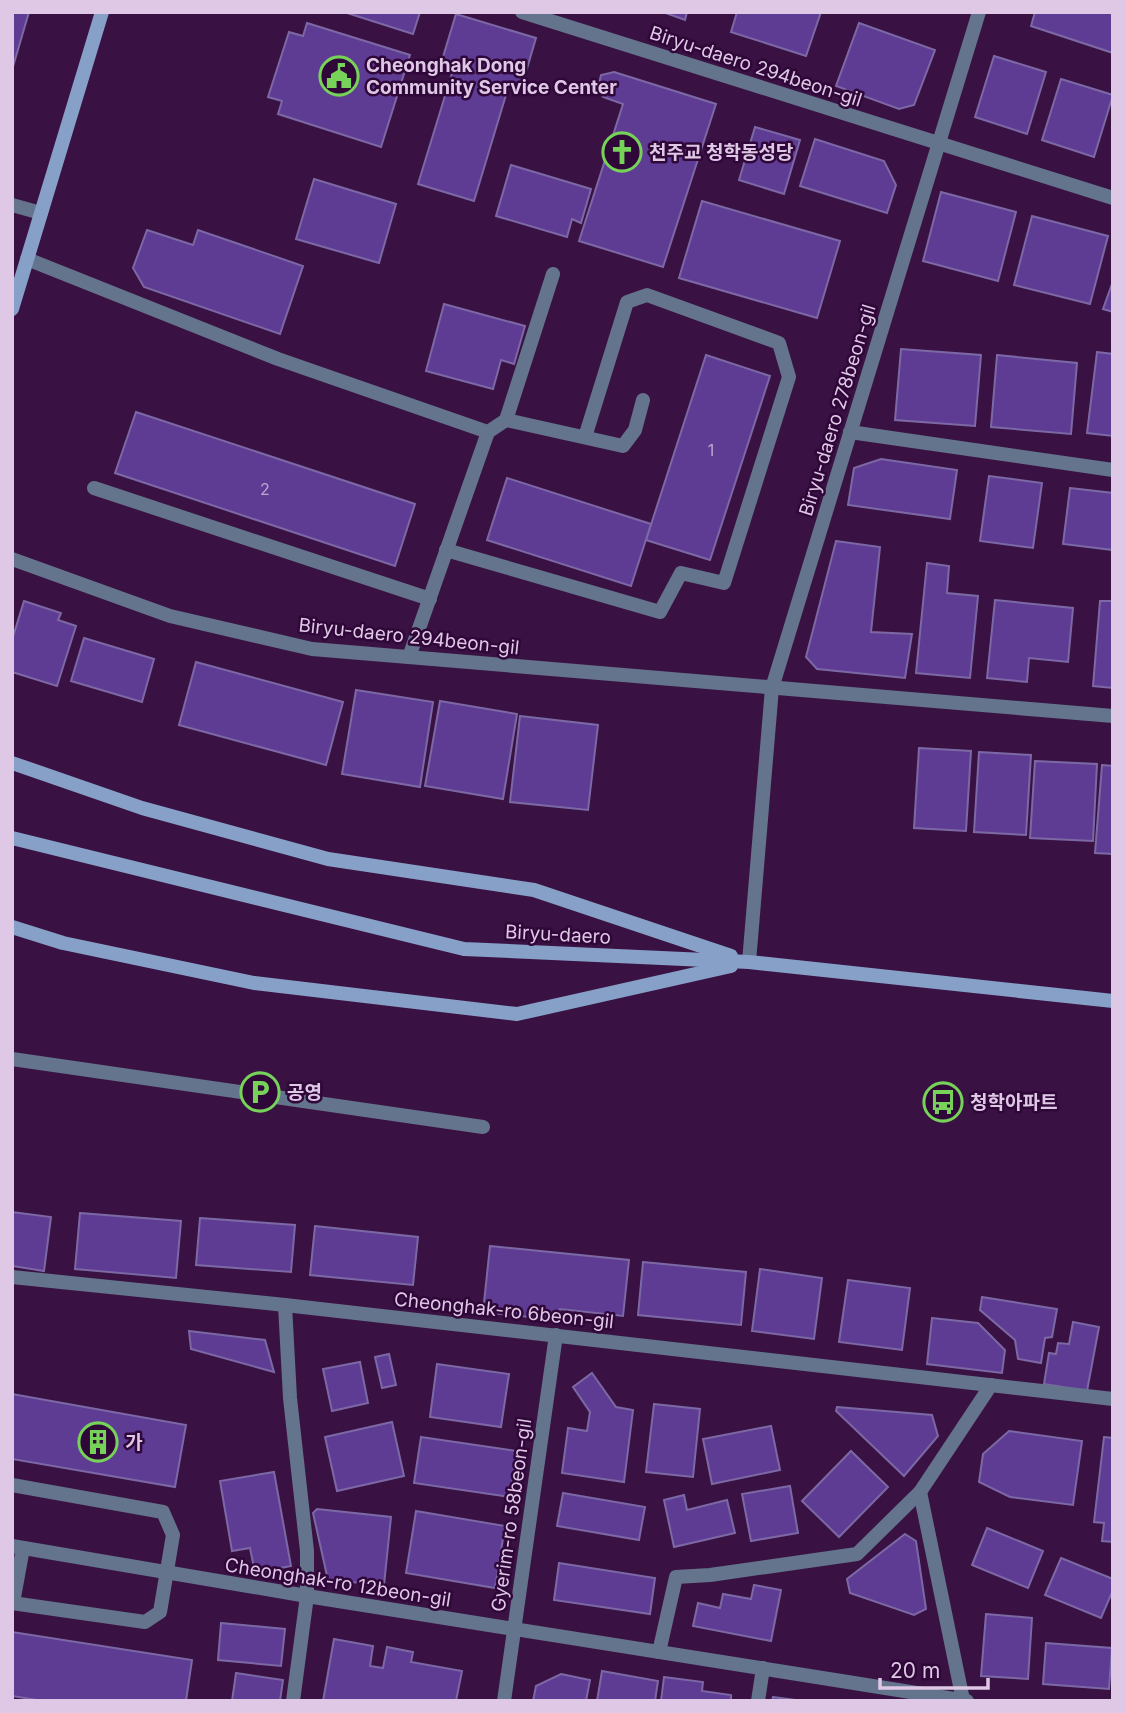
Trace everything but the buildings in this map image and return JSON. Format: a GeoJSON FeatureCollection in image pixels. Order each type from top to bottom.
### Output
{"type":"FeatureCollection","features":[{"type":"Feature","properties":{"kind":"main road"},"geometry":{"type":"LineString","coordinates":[[12,309],[102,12]]}},
{"type":"Feature","properties":{"kind":"main road"},"geometry":{"type":"LineString","coordinates":[[12,763],[142,808],[328,859],[534,890],[749,962]]}},
{"type":"Feature","properties":{"kind":"main road","name":"Biryu-daero"},"geometry":{"type":"LineString","coordinates":[[12,838],[464,949],[749,962],[1113,1001]]}},
{"type":"Feature","properties":{"kind":"main road"},"geometry":{"type":"LineString","coordinates":[[12,926],[63,943],[254,983],[517,1014],[749,962]]}},
{"type":"Feature","properties":{"kind":"street","name":"Biryu-daero 294beon-gil"},"geometry":{"type":"LineString","coordinates":[[522,12],[939,144]]}},
{"type":"Feature","properties":{"kind":"street","name":"Biryu-daero 278beon-gil"},"geometry":{"type":"LineString","coordinates":[[749,962],[772,688],[979,12]]}},
{"type":"Feature","properties":{"kind":"street"},"geometry":{"type":"LineString","coordinates":[[939,144],[1113,198]]}},
{"type":"Feature","properties":{"kind":"street"},"geometry":{"type":"LineString","coordinates":[[12,205],[41,213]]}},
{"type":"Feature","properties":{"kind":"street"},"geometry":{"type":"LineString","coordinates":[[27,259],[278,359],[488,432]]}},
{"type":"Feature","properties":{"kind":"street"},"geometry":{"type":"LineString","coordinates":[[409,657],[488,432],[506,420],[553,274]]}},
{"type":"Feature","properties":{"kind":"street"},"geometry":{"type":"LineString","coordinates":[[446,550],[660,612],[681,573],[723,583],[789,377],[779,343],[647,295],[627,302],[585,437]]}},
{"type":"Feature","properties":{"kind":"street"},"geometry":{"type":"LineString","coordinates":[[506,420],[622,446],[635,430],[643,400]]}},
{"type":"Feature","properties":{"kind":"street"},"geometry":{"type":"LineString","coordinates":[[850,432],[1113,471]]}},
{"type":"Feature","properties":{"kind":"street"},"geometry":{"type":"LineString","coordinates":[[94,488],[430,599]]}},
{"type":"Feature","properties":{"kind":"street","name":"Biryu-daero 294beon-gil"},"geometry":{"type":"LineString","coordinates":[[12,559],[170,616],[312,649],[772,688]]}},
{"type":"Feature","properties":{"kind":"street"},"geometry":{"type":"LineString","coordinates":[[772,688],[1113,716]]}},
{"type":"Feature","properties":{"kind":"street"},"geometry":{"type":"LineString","coordinates":[[12,1059],[483,1127]]}},
{"type":"Feature","properties":{"kind":"street","name":"Cheonghak-ro 6beon-gil"},"geometry":{"type":"LineString","coordinates":[[12,1277],[556,1335],[1113,1399]]}},
{"type":"Feature","properties":{"kind":"street"},"geometry":{"type":"LineString","coordinates":[[285,1305],[290,1398],[307,1550],[307,1596],[293,1701]]}},
{"type":"Feature","properties":{"kind":"street","name":"Gyerim-ro 58beon-gil"},"geometry":{"type":"LineString","coordinates":[[504,1701],[556,1335]]}},
{"type":"Feature","properties":{"kind":"street"},"geometry":{"type":"LineString","coordinates":[[659,1652],[676,1577],[710,1575],[857,1554],[920,1492],[991,1385]]}},
{"type":"Feature","properties":{"kind":"street"},"geometry":{"type":"LineString","coordinates":[[12,1485],[163,1512],[173,1535],[160,1612],[145,1622],[13,1603],[18,1547]]}},
{"type":"Feature","properties":{"kind":"street","name":"Cheonghak-ro 12beon-gil"},"geometry":{"type":"LineString","coordinates":[[18,1547],[307,1596],[965,1700],[920,1492]]}},
{"type":"Feature","properties":{"kind":"street"},"geometry":{"type":"LineString","coordinates":[[758,1701],[763,1668]]}},
{"type":"Feature","properties":{"kind":"place","name":"Cheonghak Dong Community Service Center"},"geometry":{"type":"Point","coordinates":[339,76]}},
{"type":"Feature","properties":{"kind":"place","name":"천주교 청학동성당"},"geometry":{"type":"Point","coordinates":[622,152]}},
{"type":"Feature","properties":{"kind":"place","name":"공영"},"geometry":{"type":"Point","coordinates":[260,1092]}},
{"type":"Feature","properties":{"kind":"place","name":"청학아파트"},"geometry":{"type":"Point","coordinates":[943,1102]}},
{"type":"Feature","properties":{"kind":"place","name":"가"},"geometry":{"type":"Point","coordinates":[98,1442]}}]}
